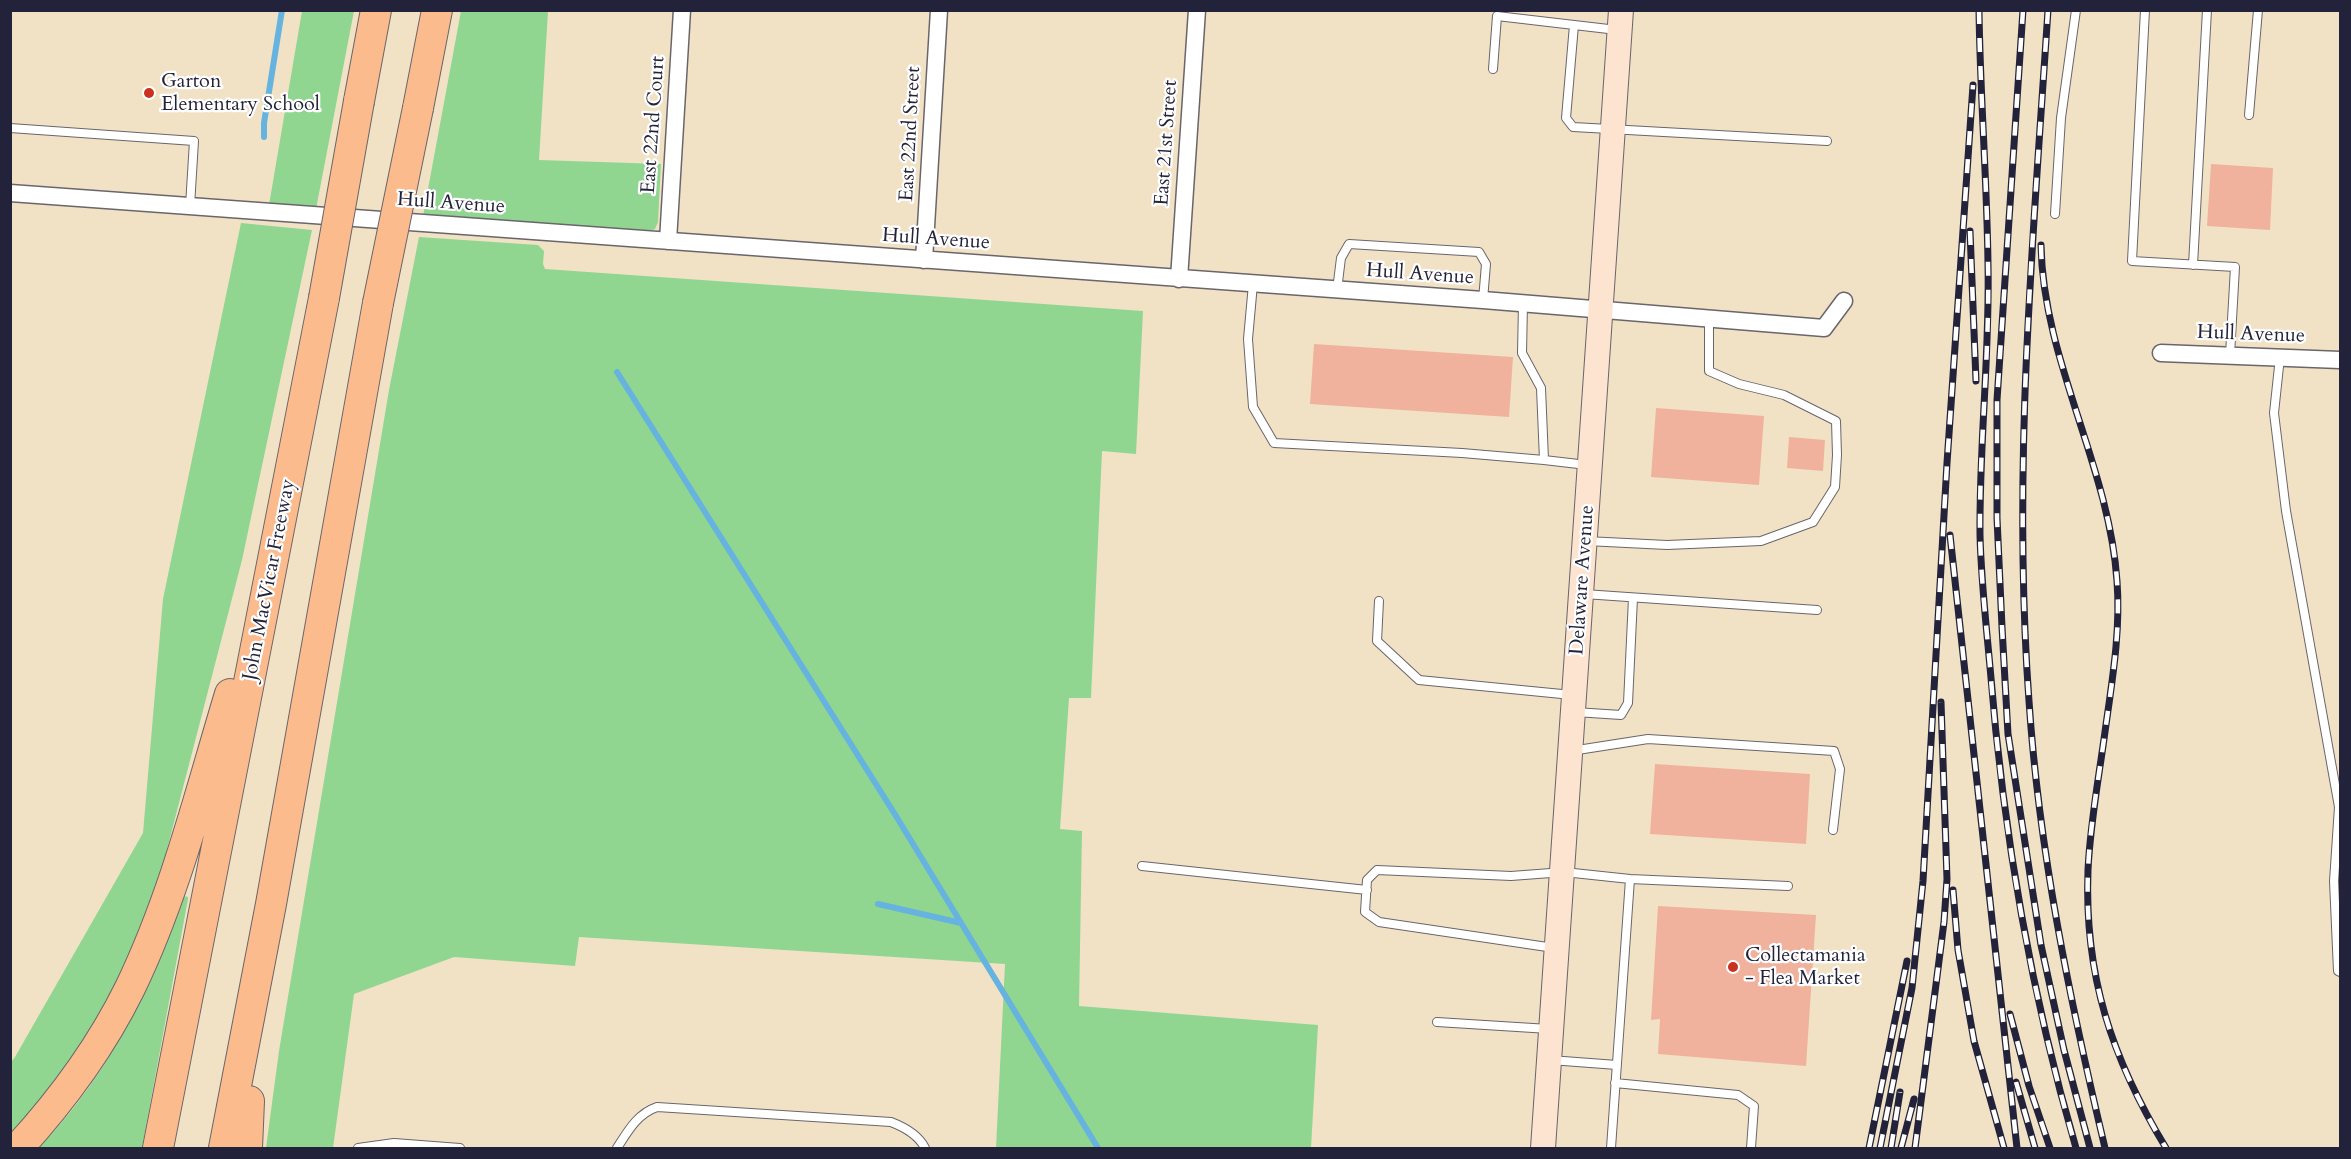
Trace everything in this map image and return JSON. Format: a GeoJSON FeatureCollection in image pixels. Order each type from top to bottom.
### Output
{"type":"FeatureCollection","features":[{"type":"Feature","properties":{"kind":"highway","name":"John MacVicar Freeway"},"geometry":{"type":"LineString","coordinates":[[158,1149],[280,528],[376,10]]}},
{"type":"Feature","properties":{"kind":"highway"},"geometry":{"type":"LineString","coordinates":[[224,1149],[271,904],[378,303],[437,10]]}},
{"type":"Feature","properties":{"kind":"highway"},"geometry":{"type":"LineString","coordinates":[[18,1149],[48,1115],[92,1054],[129,990],[152,939],[172,887],[280,528]]}},
{"type":"Feature","properties":{"kind":"highway"},"geometry":{"type":"LineString","coordinates":[[247,1149],[256,974]]}},
{"type":"Feature","properties":{"kind":"main road","name":"Delaware Avenue"},"geometry":{"type":"LineString","coordinates":[[1543,1149],[1621,20]]}},
{"type":"Feature","properties":{"kind":"street","name":"East 22nd Court"},"geometry":{"type":"LineString","coordinates":[[668,241],[682,10]]}},
{"type":"Feature","properties":{"kind":"street","name":"East 22nd Street"},"geometry":{"type":"LineString","coordinates":[[924,260],[939,10]]}},
{"type":"Feature","properties":{"kind":"street","name":"East 21st Street"},"geometry":{"type":"LineString","coordinates":[[1179,279],[1197,10]]}},
{"type":"Feature","properties":{"kind":"street","name":"Hull Avenue"},"geometry":{"type":"LineString","coordinates":[[10,193],[1483,300],[1824,328],[1845,301]]}},
{"type":"Feature","properties":{"kind":"street","name":"Hull Avenue"},"geometry":{"type":"LineString","coordinates":[[2161,352],[2340,360]]}},
{"type":"Feature","properties":{"kind":"lane"},"geometry":{"type":"LineString","coordinates":[[2055,214],[2061,118],[2076,10]]}},
{"type":"Feature","properties":{"kind":"lane"},"geometry":{"type":"LineString","coordinates":[[2145,10],[2132,261],[2235,267],[2230,356]]}},
{"type":"Feature","properties":{"kind":"lane"},"geometry":{"type":"LineString","coordinates":[[2193,265],[2207,10]]}},
{"type":"Feature","properties":{"kind":"lane"},"geometry":{"type":"LineString","coordinates":[[2249,115],[2258,10]]}},
{"type":"Feature","properties":{"kind":"lane"},"geometry":{"type":"LineString","coordinates":[[1493,69],[1497,16],[1574,25],[1621,20]]}},
{"type":"Feature","properties":{"kind":"lane"},"geometry":{"type":"LineString","coordinates":[[1574,25],[1566,118],[1574,127],[1613,131],[1827,141]]}},
{"type":"Feature","properties":{"kind":"lane"},"geometry":{"type":"LineString","coordinates":[[10,129],[194,141],[190,206]]}},
{"type":"Feature","properties":{"kind":"lane"},"geometry":{"type":"LineString","coordinates":[[1337,290],[1341,258],[1349,244],[1479,252],[1486,264],[1483,300]]}},
{"type":"Feature","properties":{"kind":"lane"},"geometry":{"type":"LineString","coordinates":[[1252,284],[1248,339],[1253,407],[1274,443],[1462,453],[1544,459],[1591,466]]}},
{"type":"Feature","properties":{"kind":"lane"},"geometry":{"type":"LineString","coordinates":[[1523,304],[1522,353],[1541,388],[1544,459]]}},
{"type":"Feature","properties":{"kind":"lane"},"geometry":{"type":"LineString","coordinates":[[1586,541],[1667,545],[1761,541],[1813,522],[1835,487],[1836,421],[1784,395],[1739,384],[1709,371],[1709,318]]}},
{"type":"Feature","properties":{"kind":"lane"},"geometry":{"type":"LineString","coordinates":[[2280,357],[2274,413],[2286,511],[2339,807],[2334,882],[2338,971],[2340,972]]}},
{"type":"Feature","properties":{"kind":"lane"},"geometry":{"type":"LineString","coordinates":[[1582,594],[1817,610]]}},
{"type":"Feature","properties":{"kind":"lane"},"geometry":{"type":"LineString","coordinates":[[1379,601],[1377,641],[1419,680],[1575,704],[1621,715],[1628,703],[1634,598]]}},
{"type":"Feature","properties":{"kind":"lane"},"geometry":{"type":"LineString","coordinates":[[1572,751],[1648,739],[1834,751],[1840,769],[1833,830]]}},
{"type":"Feature","properties":{"kind":"lane"},"geometry":{"type":"LineString","coordinates":[[1142,866],[1367,890]]}},
{"type":"Feature","properties":{"kind":"lane"},"geometry":{"type":"LineString","coordinates":[[1558,949],[1379,922],[1365,912],[1368,880],[1377,870],[1511,876],[1563,872],[1630,879],[1788,886]]}},
{"type":"Feature","properties":{"kind":"lane"},"geometry":{"type":"LineString","coordinates":[[1611,1149],[1630,879]]}},
{"type":"Feature","properties":{"kind":"lane"},"geometry":{"type":"LineString","coordinates":[[1437,1022],[1552,1029]]}},
{"type":"Feature","properties":{"kind":"lane"},"geometry":{"type":"LineString","coordinates":[[1550,1060],[1617,1065]]}},
{"type":"Feature","properties":{"kind":"lane"},"geometry":{"type":"LineString","coordinates":[[1615,1083],[1738,1095],[1754,1106],[1751,1149]]}},
{"type":"Feature","properties":{"kind":"lane"},"geometry":{"type":"LineString","coordinates":[[617,1149],[633,1123],[648,1110],[657,1107],[891,1122],[904,1127],[923,1144],[925,1149]]}},
{"type":"Feature","properties":{"kind":"lane"},"geometry":{"type":"LineString","coordinates":[[358,1149],[394,1143],[460,1149]]}},
{"type":"Feature","properties":{"kind":"green space"},"geometry":{"type":"Polygon","coordinates":[[[302,11],[354,11],[316,209],[269,205],[302,11]]]}},
{"type":"Feature","properties":{"kind":"green space"},"geometry":{"type":"Polygon","coordinates":[[[461,11],[548,11],[539,160],[661,164],[658,222],[655,229],[647,232],[423,216],[461,11]]]}},
{"type":"Feature","properties":{"kind":"green space"},"geometry":{"type":"Polygon","coordinates":[[[241,223],[312,230],[242,560],[151,911],[129,970],[77,1055],[11,1139],[11,1062],[143,833],[163,599],[241,223]]]}},
{"type":"Feature","properties":{"kind":"green space"},"geometry":{"type":"Polygon","coordinates":[[[419,237],[538,245],[544,251],[545,269],[1143,311],[1136,454],[1102,451],[1091,698],[1069,698],[1060,829],[1082,831],[1079,1006],[1318,1025],[1311,1148],[996,1148],[1005,964],[579,937],[575,966],[454,957],[354,994],[333,1148],[266,1148],[279,1051],[389,390],[419,237]]]}},
{"type":"Feature","properties":{"kind":"green space"},"geometry":{"type":"Polygon","coordinates":[[[183,896],[188,899],[142,1148],[39,1148],[88,1088],[110,1056],[128,1022],[183,896]]]}},
{"type":"Feature","properties":{"kind":"building"},"geometry":{"type":"Polygon","coordinates":[[[2211,164],[2273,168],[2270,230],[2207,226],[2211,164]]]}},
{"type":"Feature","properties":{"kind":"building"},"geometry":{"type":"Polygon","coordinates":[[[1314,344],[1513,357],[1509,417],[1310,404],[1314,344]]]}},
{"type":"Feature","properties":{"kind":"building"},"geometry":{"type":"Polygon","coordinates":[[[1656,408],[1764,416],[1759,485],[1651,477],[1656,408]]]}},
{"type":"Feature","properties":{"kind":"building"},"geometry":{"type":"Polygon","coordinates":[[[1789,437],[1825,440],[1823,471],[1787,468],[1789,437]]]}},
{"type":"Feature","properties":{"kind":"building"},"geometry":{"type":"Polygon","coordinates":[[[1655,764],[1810,774],[1806,844],[1650,834],[1655,764]]]}},
{"type":"Feature","properties":{"kind":"building","name":"Collectamania - Flea Market"},"geometry":{"type":"Polygon","coordinates":[[[1658,906],[1816,915],[1806,1066],[1658,1054],[1660,1019],[1651,1020],[1658,906]]]}},
{"type":"Feature","properties":{"kind":"waterway"},"geometry":{"type":"LineString","coordinates":[[264,137],[264,123],[282,10]]}},
{"type":"Feature","properties":{"kind":"waterway"},"geometry":{"type":"LineString","coordinates":[[617,372],[896,816],[1098,1148]]}},
{"type":"Feature","properties":{"kind":"waterway"},"geometry":{"type":"LineString","coordinates":[[878,904],[961,923]]}},
{"type":"Feature","properties":{"kind":"railway"},"geometry":{"type":"LineString","coordinates":[[1979,10],[1988,264],[1980,501],[1984,601],[2002,789],[2021,910],[2045,1030],[2076,1148]]}},
{"type":"Feature","properties":{"kind":"railway"},"geometry":{"type":"LineString","coordinates":[[2023,10],[1997,400],[1997,518],[2008,734],[2041,945],[2064,1050],[2090,1148]]}},
{"type":"Feature","properties":{"kind":"railway"},"geometry":{"type":"LineString","coordinates":[[2048,10],[2026,355],[2024,614],[2034,758],[2048,870],[2068,982],[2105,1148]]}},
{"type":"Feature","properties":{"kind":"railway"},"geometry":{"type":"LineString","coordinates":[[1880,1148],[1912,988],[1923,881],[1947,463],[1973,85]]}},
{"type":"Feature","properties":{"kind":"railway"},"geometry":{"type":"LineString","coordinates":[[1970,231],[1976,381]]}},
{"type":"Feature","properties":{"kind":"railway"},"geometry":{"type":"LineString","coordinates":[[2041,245],[2045,288],[2053,330],[2102,496],[2112,538],[2117,581],[2118,621],[2115,660],[2089,854],[2088,909],[2091,946],[2105,1015],[2117,1049],[2130,1082],[2166,1148]]}},
{"type":"Feature","properties":{"kind":"railway"},"geometry":{"type":"LineString","coordinates":[[1950,535],[2017,1148]]}},
{"type":"Feature","properties":{"kind":"railway"},"geometry":{"type":"LineString","coordinates":[[1915,1148],[1944,922],[1947,879],[1941,702]]}},
{"type":"Feature","properties":{"kind":"railway"},"geometry":{"type":"LineString","coordinates":[[1953,890],[1958,950],[1974,1041],[2004,1148]]}},
{"type":"Feature","properties":{"kind":"railway"},"geometry":{"type":"LineString","coordinates":[[1869,1148],[1907,961]]}},
{"type":"Feature","properties":{"kind":"railway"},"geometry":{"type":"LineString","coordinates":[[2010,1014],[2029,1086],[2050,1148]]}},
{"type":"Feature","properties":{"kind":"railway"},"geometry":{"type":"LineString","coordinates":[[2016,1082],[2035,1148]]}},
{"type":"Feature","properties":{"kind":"railway"},"geometry":{"type":"LineString","coordinates":[[1891,1148],[1900,1092]]}},
{"type":"Feature","properties":{"kind":"railway"},"geometry":{"type":"LineString","coordinates":[[1901,1148],[1914,1099]]}},
{"type":"Feature","properties":{"kind":"place","name":"Garton Elementary School"},"geometry":{"type":"Point","coordinates":[149,93]}},
{"type":"Feature","properties":{"kind":"place","name":"Collectamania - Flea Market"},"geometry":{"type":"Point","coordinates":[1733,967]}}]}
